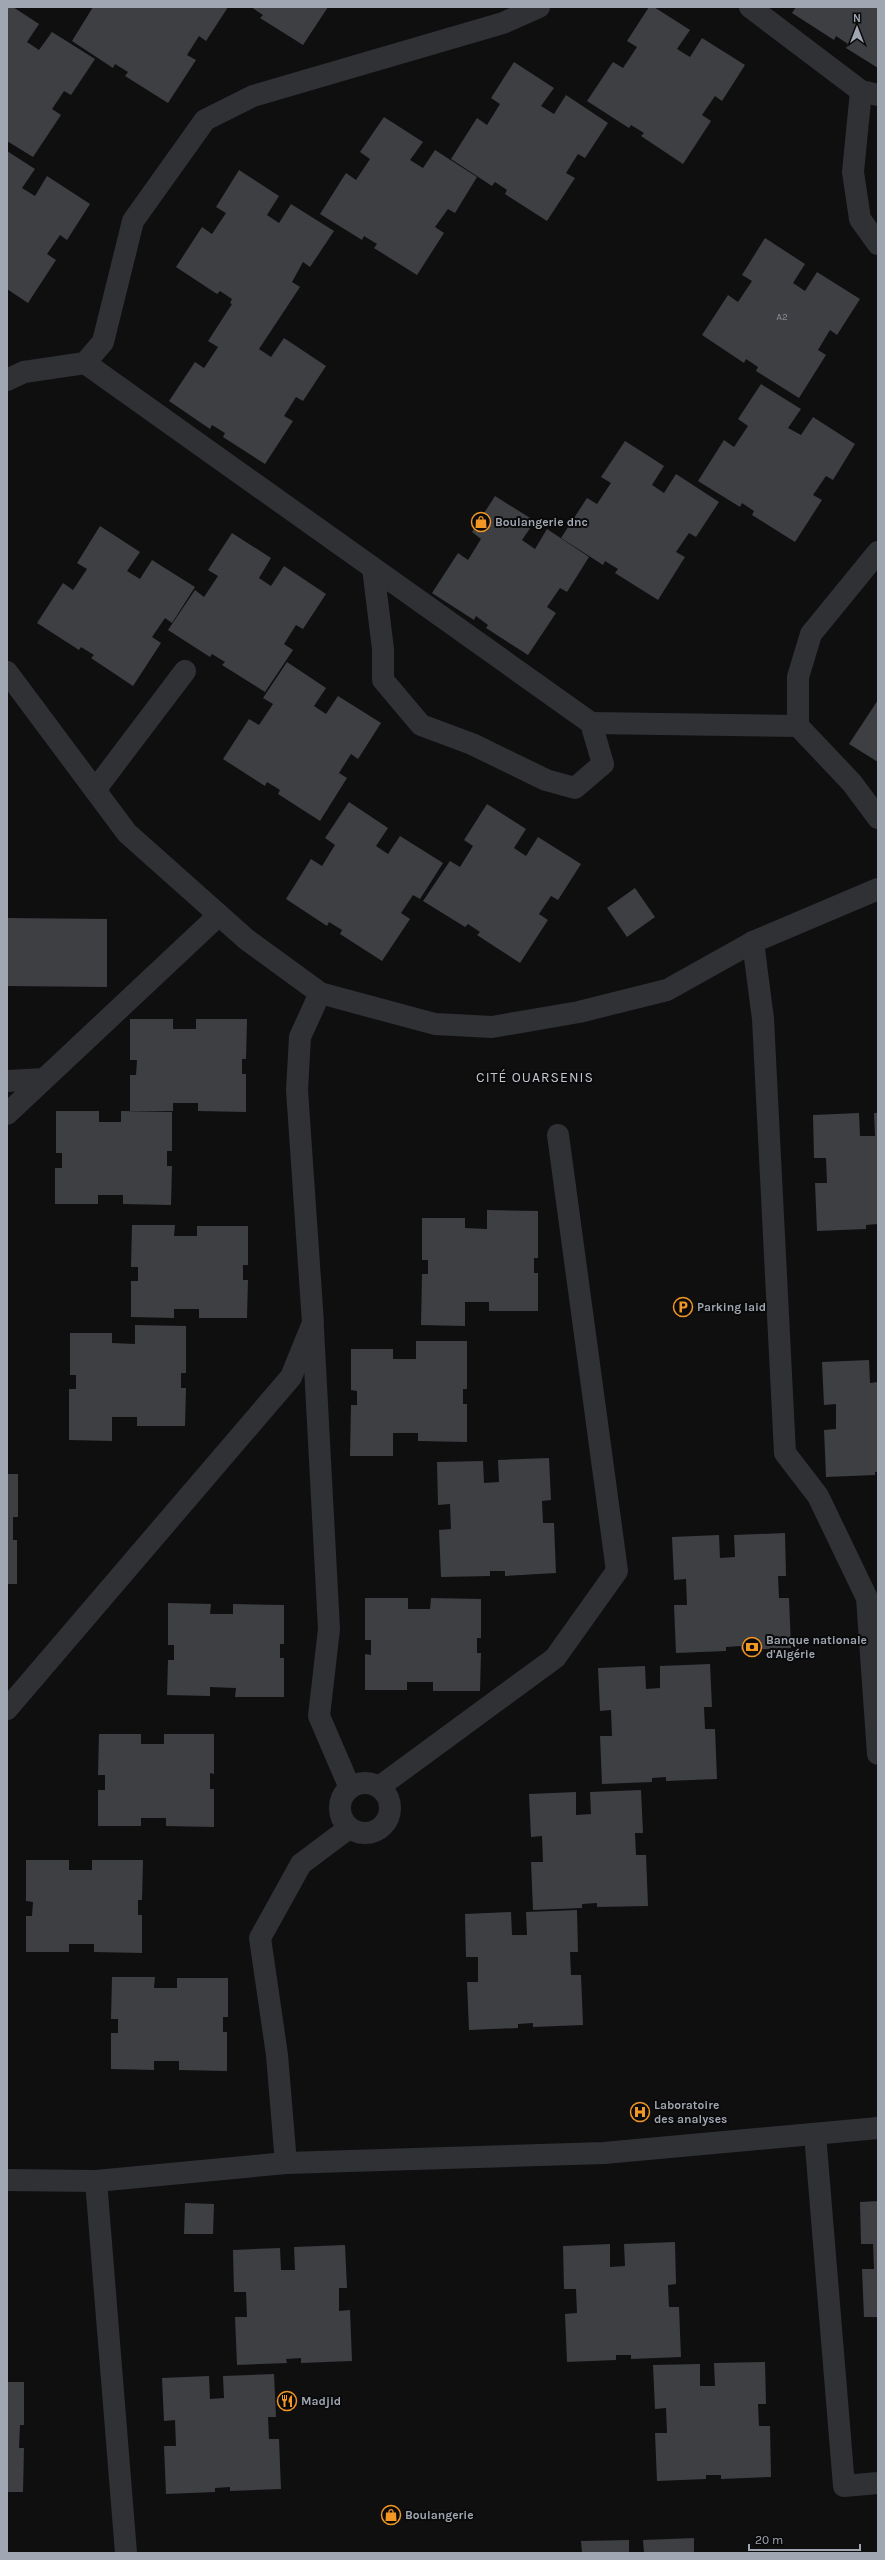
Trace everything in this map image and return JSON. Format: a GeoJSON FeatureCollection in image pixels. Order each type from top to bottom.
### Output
{"type":"FeatureCollection","features":[{"type":"Feature","properties":{"kind":"street"},"geometry":{"type":"LineString","coordinates":[[7,380],[24,372],[85,363],[102,342],[133,221],[206,120],[253,96],[503,23],[539,7]]}},
{"type":"Feature","properties":{"kind":"street"},"geometry":{"type":"LineString","coordinates":[[750,7],[870,93],[853,172],[860,218],[878,244]]}},
{"type":"Feature","properties":{"kind":"street"},"geometry":{"type":"LineString","coordinates":[[85,363],[591,723],[798,726]]}},
{"type":"Feature","properties":{"kind":"street"},"geometry":{"type":"LineString","coordinates":[[878,552],[811,634],[798,677],[798,726],[852,783],[878,818]]}},
{"type":"Feature","properties":{"kind":"street"},"geometry":{"type":"LineString","coordinates":[[373,568],[382,649],[382,680],[421,725],[472,744],[546,780],[575,788],[603,764],[591,723]]}},
{"type":"Feature","properties":{"kind":"street"},"geometry":{"type":"LineString","coordinates":[[95,790],[185,671]]}},
{"type":"Feature","properties":{"kind":"street"},"geometry":{"type":"LineString","coordinates":[[7,672],[127,833],[246,939],[320,993],[435,1024],[492,1027],[579,1012],[668,990],[753,942],[878,889]]}},
{"type":"Feature","properties":{"kind":"street"},"geometry":{"type":"LineString","coordinates":[[7,1114],[219,915]]}},
{"type":"Feature","properties":{"kind":"street"},"geometry":{"type":"LineString","coordinates":[[753,942],[763,1019],[785,1453],[818,1496],[867,1598],[878,1754]]}},
{"type":"Feature","properties":{"kind":"street"},"geometry":{"type":"LineString","coordinates":[[320,993],[300,1037],[297,1090],[313,1323],[329,1629],[319,1716],[350,1788]]}},
{"type":"Feature","properties":{"kind":"street"},"geometry":{"type":"LineString","coordinates":[[7,1081],[44,1079]]}},
{"type":"Feature","properties":{"kind":"street"},"geometry":{"type":"LineString","coordinates":[[379,1788],[555,1658],[617,1571],[558,1135]]}},
{"type":"Feature","properties":{"kind":"street"},"geometry":{"type":"LineString","coordinates":[[7,1709],[290,1377],[313,1323]]}},
{"type":"Feature","properties":{"kind":"street"},"geometry":{"type":"LineString","coordinates":[[369,1783],[379,1788],[388,1797],[390,1805],[387,1822],[374,1833],[357,1833],[349,1828],[340,1814],[342,1798],[350,1788],[369,1783]]}},
{"type":"Feature","properties":{"kind":"street"},"geometry":{"type":"LineString","coordinates":[[286,2163],[277,2055],[260,1938],[302,1864],[349,1828]]}},
{"type":"Feature","properties":{"kind":"street"},"geometry":{"type":"LineString","coordinates":[[7,2180],[96,2181],[286,2163],[604,2153],[878,2128]]}},
{"type":"Feature","properties":{"kind":"street"},"geometry":{"type":"LineString","coordinates":[[815,2134],[844,2486],[878,2483]]}},
{"type":"Feature","properties":{"kind":"street"},"geometry":{"type":"LineString","coordinates":[[96,2181],[126,2553]]}},
{"type":"Feature","properties":{"kind":"building"},"geometry":{"type":"Polygon","coordinates":[[[7,7],[13,7],[39,24],[27,42],[39,50],[52,32],[95,59],[71,95],[64,91],[52,109],[61,115],[33,157],[7,141],[7,7]]]}},
{"type":"Feature","properties":{"kind":"building"},"geometry":{"type":"Polygon","coordinates":[[[93,7],[228,7],[206,41],[199,36],[187,55],[196,60],[168,103],[125,76],[128,72],[115,64],[113,68],[72,41],[93,7]]]}},
{"type":"Feature","properties":{"kind":"building"},"geometry":{"type":"Polygon","coordinates":[[[251,7],[328,7],[303,45],[260,18],[263,15],[251,7]]]}},
{"type":"Feature","properties":{"kind":"building"},"geometry":{"type":"Polygon","coordinates":[[[649,7],[654,7],[690,30],[677,49],[690,57],[702,38],[745,65],[722,101],[715,96],[702,115],[711,121],[683,164],[641,136],[644,133],[631,125],[629,128],[587,101],[613,62],[623,68],[637,47],[627,41],[649,7]]]}},
{"type":"Feature","properties":{"kind":"building"},"geometry":{"type":"Polygon","coordinates":[[[796,7],[878,7],[878,68],[846,48],[848,44],[836,36],[834,40],[792,13],[796,7]]]}},
{"type":"Feature","properties":{"kind":"building"},"geometry":{"type":"Polygon","coordinates":[[[514,62],[554,88],[541,106],[554,114],[566,95],[608,123],[585,158],[578,154],[566,173],[575,178],[547,221],[505,194],[507,190],[495,182],[492,186],[451,159],[477,118],[487,125],[500,104],[491,98],[514,62]]]}},
{"type":"Feature","properties":{"kind":"building"},"geometry":{"type":"Polygon","coordinates":[[[384,117],[423,142],[410,160],[423,168],[435,150],[477,177],[455,213],[448,209],[435,227],[444,233],[417,275],[374,248],[377,244],[364,236],[362,240],[320,214],[346,173],[356,180],[370,159],[360,152],[384,117]]]}},
{"type":"Feature","properties":{"kind":"building"},"geometry":{"type":"Polygon","coordinates":[[[7,151],[35,169],[22,188],[35,196],[47,176],[90,204],[67,240],[60,235],[47,254],[56,260],[28,303],[7,289],[7,151]]]}},
{"type":"Feature","properties":{"kind":"building"},"geometry":{"type":"Polygon","coordinates":[[[239,170],[279,196],[267,215],[279,223],[291,204],[334,231],[310,267],[303,262],[292,282],[300,287],[259,349],[271,357],[284,338],[326,366],[303,401],[296,397],[284,416],[293,421],[265,464],[223,437],[225,433],[212,425],[210,429],[169,401],[195,362],[204,368],[218,347],[208,341],[232,304],[230,303],[232,299],[220,291],[217,294],[176,267],[202,227],[212,234],[226,213],[216,207],[239,170]]]}},
{"type":"Feature","properties":{"kind":"building"},"geometry":{"type":"Polygon","coordinates":[[[765,238],[805,264],[793,283],[805,291],[817,272],[860,299],[837,335],[830,330],[818,350],[826,355],[799,398],[756,371],[758,367],[746,359],[744,363],[702,335],[728,295],[738,302],[752,281],[742,275],[765,238]]]}},
{"type":"Feature","properties":{"kind":"building"},"geometry":{"type":"Polygon","coordinates":[[[761,384],[801,409],[788,428],[801,435],[813,417],[855,444],[833,480],[826,476],[813,495],[822,500],[795,542],[752,515],[754,511],[742,503],[740,507],[698,481],[724,440],[734,447],[748,426],[738,419],[761,384]]]}},
{"type":"Feature","properties":{"kind":"building"},"geometry":{"type":"Polygon","coordinates":[[[625,441],[664,466],[652,485],[664,493],[676,474],[719,502],[696,537],[689,533],[676,552],[685,557],[658,600],[615,573],[618,569],[605,561],[603,565],[561,538],[587,498],[597,504],[611,483],[601,477],[625,441]]]}},
{"type":"Feature","properties":{"kind":"building"},"geometry":{"type":"Polygon","coordinates":[[[495,496],[535,521],[522,540],[535,549],[547,529],[589,557],[567,592],[560,588],[547,607],[556,613],[528,655],[486,628],[488,625],[476,616],[474,620],[432,593],[458,553],[468,560],[481,539],[472,532],[495,496]]]}},
{"type":"Feature","properties":{"kind":"building"},"geometry":{"type":"Polygon","coordinates":[[[100,526],[140,552],[127,571],[140,579],[152,560],[195,587],[172,623],[165,618],[152,637],[161,643],[133,686],[91,658],[94,655],[81,647],[79,650],[37,623],[63,583],[73,590],[87,569],[77,563],[100,526]]]}},
{"type":"Feature","properties":{"kind":"building"},"geometry":{"type":"Polygon","coordinates":[[[232,533],[271,558],[259,578],[271,586],[284,566],[326,594],[303,629],[296,625],[284,644],[293,650],[265,692],[222,665],[225,662],[212,654],[210,657],[168,630],[195,590],[204,597],[218,576],[208,570],[232,533]]]}},
{"type":"Feature","properties":{"kind":"building"},"geometry":{"type":"Polygon","coordinates":[[[287,662],[326,688],[314,706],[326,714],[338,696],[381,723],[358,759],[351,754],[339,773],[347,778],[320,821],[278,794],[280,790],[267,782],[265,786],[223,759],[249,719],[259,725],[273,704],[263,698],[287,662]]]}},
{"type":"Feature","properties":{"kind":"building"},"geometry":{"type":"Polygon","coordinates":[[[878,700],[878,762],[849,744],[878,700]]]}},
{"type":"Feature","properties":{"kind":"building"},"geometry":{"type":"Polygon","coordinates":[[[349,802],[388,828],[376,846],[388,854],[400,836],[443,863],[420,899],[413,895],[401,913],[410,919],[382,961],[340,934],[342,930],[329,922],[327,926],[286,899],[311,859],[322,866],[335,845],[325,838],[349,802]]]}},
{"type":"Feature","properties":{"kind":"building"},"geometry":{"type":"Polygon","coordinates":[[[487,804],[526,829],[514,848],[526,856],[538,837],[581,864],[558,900],[551,896],[539,914],[548,920],[520,963],[477,935],[480,932],[468,924],[465,927],[423,901],[450,861],[460,867],[473,846],[464,840],[487,804]]]}},
{"type":"Feature","properties":{"kind":"building"},"geometry":{"type":"Polygon","coordinates":[[[635,888],[655,917],[627,937],[607,908],[635,888]]]}},
{"type":"Feature","properties":{"kind":"building"},"geometry":{"type":"Polygon","coordinates":[[[7,918],[107,919],[107,987],[7,986],[7,918]]]}},
{"type":"Feature","properties":{"kind":"building"},"geometry":{"type":"Polygon","coordinates":[[[130,1019],[173,1019],[173,1029],[196,1029],[196,1019],[247,1019],[246,1059],[242,1059],[242,1074],[246,1074],[246,1112],[198,1111],[198,1103],[173,1103],[173,1111],[130,1111],[130,1075],[136,1075],[137,1060],[130,1060],[130,1019]]]}},
{"type":"Feature","properties":{"kind":"building"},"geometry":{"type":"Polygon","coordinates":[[[56,1111],[99,1111],[99,1122],[121,1122],[121,1111],[172,1112],[172,1151],[167,1151],[167,1166],[172,1166],[171,1205],[123,1204],[123,1195],[98,1195],[98,1204],[55,1204],[55,1168],[62,1168],[62,1153],[56,1153],[56,1111]]]}},
{"type":"Feature","properties":{"kind":"building"},"geometry":{"type":"Polygon","coordinates":[[[859,1113],[860,1136],[875,1136],[874,1113],[878,1113],[878,1224],[866,1225],[866,1229],[817,1231],[815,1183],[827,1183],[826,1158],[814,1158],[813,1115],[859,1113]]]}},
{"type":"Feature","properties":{"kind":"building"},"geometry":{"type":"Polygon","coordinates":[[[487,1210],[538,1211],[538,1258],[534,1258],[534,1273],[538,1273],[538,1311],[489,1311],[489,1302],[465,1302],[465,1326],[421,1325],[422,1274],[428,1274],[428,1260],[422,1260],[422,1218],[465,1218],[465,1228],[487,1229],[487,1210]]]}},
{"type":"Feature","properties":{"kind":"building"},"geometry":{"type":"Polygon","coordinates":[[[132,1225],[175,1225],[174,1236],[197,1236],[197,1226],[248,1226],[248,1265],[243,1265],[243,1280],[248,1280],[247,1318],[199,1318],[199,1309],[174,1309],[174,1318],[131,1317],[131,1281],[138,1281],[138,1267],[131,1267],[132,1225]]]}},
{"type":"Feature","properties":{"kind":"building"},"geometry":{"type":"Polygon","coordinates":[[[135,1325],[186,1326],[186,1373],[181,1373],[181,1388],[186,1388],[185,1426],[137,1426],[137,1417],[112,1417],[112,1441],[69,1440],[69,1389],[76,1389],[76,1375],[70,1375],[70,1333],[112,1333],[112,1343],[135,1344],[135,1325]]]}},
{"type":"Feature","properties":{"kind":"building"},"geometry":{"type":"Polygon","coordinates":[[[416,1341],[467,1341],[467,1389],[463,1389],[463,1404],[467,1404],[467,1442],[418,1441],[418,1433],[393,1433],[393,1456],[350,1456],[351,1405],[357,1405],[357,1391],[351,1390],[351,1349],[393,1349],[393,1359],[416,1359],[416,1341]]]}},
{"type":"Feature","properties":{"kind":"building"},"geometry":{"type":"Polygon","coordinates":[[[869,1360],[870,1383],[878,1382],[878,1472],[875,1472],[875,1475],[826,1477],[824,1430],[836,1429],[836,1404],[824,1405],[822,1362],[869,1360]]]}},
{"type":"Feature","properties":{"kind":"building"},"geometry":{"type":"Polygon","coordinates":[[[549,1458],[551,1500],[542,1501],[543,1523],[554,1523],[556,1573],[505,1576],[505,1571],[490,1571],[490,1576],[441,1577],[439,1530],[451,1529],[450,1504],[438,1505],[437,1462],[483,1461],[484,1483],[499,1482],[498,1460],[549,1458]]]}},
{"type":"Feature","properties":{"kind":"building"},"geometry":{"type":"Polygon","coordinates":[[[7,1474],[18,1474],[18,1517],[13,1517],[13,1540],[17,1540],[17,1584],[7,1584],[7,1474]]]}},
{"type":"Feature","properties":{"kind":"building"},"geometry":{"type":"Polygon","coordinates":[[[785,1533],[786,1576],[778,1576],[779,1598],[789,1598],[791,1648],[741,1650],[741,1646],[726,1647],[726,1651],[676,1653],[674,1605],[687,1605],[686,1579],[674,1580],[672,1537],[719,1535],[720,1558],[735,1557],[734,1535],[785,1533]]]}},
{"type":"Feature","properties":{"kind":"building"},"geometry":{"type":"Polygon","coordinates":[[[365,1598],[408,1598],[408,1609],[430,1609],[431,1598],[481,1599],[481,1638],[477,1638],[477,1653],[481,1653],[480,1691],[433,1691],[433,1682],[407,1682],[407,1690],[365,1690],[365,1654],[371,1655],[371,1640],[365,1640],[365,1598]]]}},
{"type":"Feature","properties":{"kind":"building"},"geometry":{"type":"Polygon","coordinates":[[[168,1603],[211,1604],[210,1614],[233,1614],[233,1604],[284,1605],[284,1644],[280,1644],[280,1658],[284,1658],[284,1697],[235,1697],[236,1688],[210,1687],[210,1696],[167,1695],[168,1660],[174,1660],[174,1645],[168,1645],[168,1603]]]}},
{"type":"Feature","properties":{"kind":"building"},"geometry":{"type":"Polygon","coordinates":[[[710,1664],[712,1707],[704,1707],[705,1729],[715,1729],[717,1779],[666,1781],[666,1777],[652,1778],[652,1782],[602,1784],[600,1736],[612,1736],[611,1710],[600,1711],[598,1668],[645,1666],[646,1689],[660,1688],[660,1666],[710,1664]]]}},
{"type":"Feature","properties":{"kind":"building"},"geometry":{"type":"Polygon","coordinates":[[[99,1734],[141,1734],[141,1744],[164,1744],[164,1734],[214,1734],[214,1774],[210,1773],[210,1789],[214,1789],[214,1827],[166,1826],[166,1818],[141,1818],[141,1826],[98,1826],[98,1790],[105,1790],[105,1775],[98,1775],[99,1734]]]}},
{"type":"Feature","properties":{"kind":"building"},"geometry":{"type":"Polygon","coordinates":[[[641,1790],[643,1833],[635,1833],[636,1855],[646,1855],[648,1906],[597,1907],[597,1903],[582,1904],[582,1908],[533,1910],[531,1862],[543,1862],[542,1836],[531,1837],[529,1794],[576,1792],[576,1815],[591,1814],[590,1792],[641,1790]]]}},
{"type":"Feature","properties":{"kind":"building"},"geometry":{"type":"Polygon","coordinates":[[[26,1860],[69,1860],[69,1870],[92,1870],[92,1860],[143,1860],[142,1900],[138,1900],[138,1915],[142,1915],[142,1953],[94,1952],[94,1944],[69,1944],[69,1952],[26,1952],[26,1916],[32,1916],[33,1902],[26,1901],[26,1860]]]}},
{"type":"Feature","properties":{"kind":"building"},"geometry":{"type":"Polygon","coordinates":[[[577,1910],[578,1952],[570,1952],[571,1975],[581,1975],[583,2025],[533,2027],[533,2023],[518,2024],[518,2028],[469,2030],[467,1982],[478,1982],[478,1957],[466,1957],[465,1914],[511,1912],[512,1935],[527,1935],[526,1912],[577,1910]]]}},
{"type":"Feature","properties":{"kind":"building"},"geometry":{"type":"Polygon","coordinates":[[[112,1977],[155,1977],[154,1988],[177,1988],[177,1978],[228,1978],[228,2017],[223,2017],[223,2032],[227,2032],[227,2071],[179,2070],[179,2061],[154,2061],[154,2070],[111,2069],[111,2033],[118,2033],[118,2019],[111,2019],[112,1977]]]}},
{"type":"Feature","properties":{"kind":"building"},"geometry":{"type":"Polygon","coordinates":[[[878,2201],[878,2317],[864,2317],[862,2269],[874,2269],[873,2244],[861,2244],[860,2202],[878,2201]]]}},
{"type":"Feature","properties":{"kind":"building"},"geometry":{"type":"Polygon","coordinates":[[[185,2203],[214,2204],[213,2234],[184,2234],[185,2203]]]}},
{"type":"Feature","properties":{"kind":"building"},"geometry":{"type":"Polygon","coordinates":[[[675,2242],[676,2284],[668,2285],[669,2307],[679,2307],[681,2357],[631,2359],[631,2355],[616,2355],[616,2360],[567,2362],[565,2314],[577,2313],[576,2289],[564,2289],[563,2246],[610,2244],[610,2267],[625,2266],[624,2244],[675,2242]]]}},
{"type":"Feature","properties":{"kind":"building"},"geometry":{"type":"Polygon","coordinates":[[[345,2245],[347,2288],[339,2288],[339,2311],[350,2310],[352,2361],[301,2363],[301,2358],[286,2359],[287,2363],[237,2365],[235,2317],[247,2317],[246,2292],[234,2292],[233,2250],[280,2248],[281,2270],[295,2270],[294,2247],[345,2245]]]}},
{"type":"Feature","properties":{"kind":"building"},"geometry":{"type":"Polygon","coordinates":[[[765,2362],[766,2404],[758,2404],[759,2426],[770,2426],[771,2477],[721,2479],[721,2475],[706,2475],[706,2479],[657,2481],[655,2433],[667,2433],[666,2408],[655,2409],[653,2365],[700,2364],[700,2386],[715,2386],[714,2363],[765,2362]]]}},
{"type":"Feature","properties":{"kind":"building"},"geometry":{"type":"Polygon","coordinates":[[[274,2374],[276,2417],[268,2417],[269,2439],[279,2439],[281,2489],[230,2491],[230,2487],[215,2488],[215,2492],[166,2494],[164,2446],[176,2446],[175,2420],[164,2421],[162,2378],[209,2376],[210,2399],[224,2398],[223,2376],[274,2374]]]}},
{"type":"Feature","properties":{"kind":"building"},"geometry":{"type":"Polygon","coordinates":[[[7,2382],[24,2382],[24,2425],[20,2425],[19,2448],[24,2448],[23,2492],[7,2492],[7,2382]]]}},
{"type":"Feature","properties":{"kind":"building"},"geometry":{"type":"Polygon","coordinates":[[[694,2538],[694,2553],[644,2553],[643,2540],[694,2538]]]}},
{"type":"Feature","properties":{"kind":"building"},"geometry":{"type":"Polygon","coordinates":[[[629,2540],[629,2553],[582,2553],[581,2541],[629,2540]]]}},
{"type":"Feature","properties":{"kind":"place","name":"Boulangerie dnc"},"geometry":{"type":"Point","coordinates":[481,522]}},
{"type":"Feature","properties":{"kind":"place","name":"Parking laid"},"geometry":{"type":"Point","coordinates":[683,1307]}},
{"type":"Feature","properties":{"kind":"place","name":"Banque nationale d'Algérie"},"geometry":{"type":"Point","coordinates":[752,1647]}},
{"type":"Feature","properties":{"kind":"place","name":"Laboratoire des analyses"},"geometry":{"type":"Point","coordinates":[640,2112]}},
{"type":"Feature","properties":{"kind":"place","name":"Madjid"},"geometry":{"type":"Point","coordinates":[287,2401]}},
{"type":"Feature","properties":{"kind":"place","name":"Boulangerie"},"geometry":{"type":"Point","coordinates":[391,2515]}},
{"type":"Feature","properties":{"kind":"district","name":"CITÉ OUARSENIS"},"geometry":{"type":"Point","coordinates":[535,1077]}}]}
